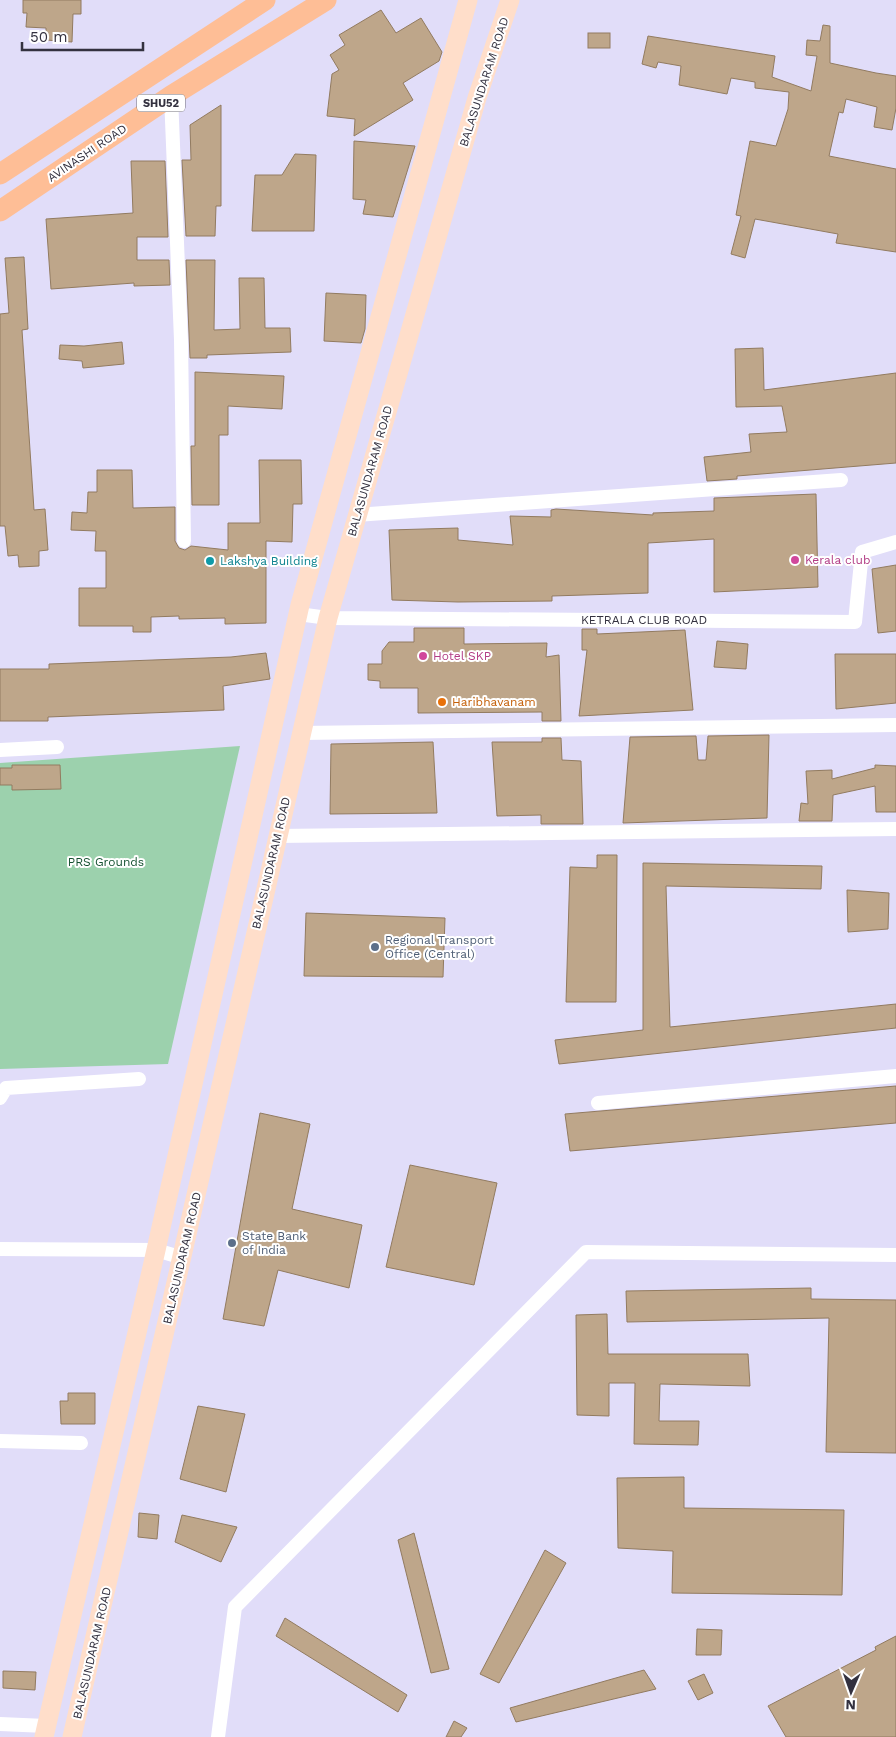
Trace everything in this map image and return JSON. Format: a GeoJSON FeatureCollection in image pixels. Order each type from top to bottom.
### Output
{"type":"FeatureCollection","features":[{"type":"Feature","properties":{"kind":"main road","name":"SHU52"},"geometry":{"type":"LineString","coordinates":[[0,174],[265,0]]}},
{"type":"Feature","properties":{"kind":"main road","name":"AVINASHI ROAD"},"geometry":{"type":"LineString","coordinates":[[0,211],[171,96],[326,0]]}},
{"type":"Feature","properties":{"kind":"main road"},"geometry":{"type":"LineString","coordinates":[[45,1731],[156,1250],[298,614],[468,0]]}},
{"type":"Feature","properties":{"kind":"main road","name":"BALASUNDARAM ROAD"},"geometry":{"type":"LineString","coordinates":[[72,1737],[183,1258],[300,733],[328,618],[477,98],[510,0]]}},
{"type":"Feature","properties":{"kind":"main road"},"geometry":{"type":"LineString","coordinates":[[236,889],[264,894]]}},
{"type":"Feature","properties":{"kind":"street"},"geometry":{"type":"LineString","coordinates":[[171,96],[181,340],[184,541]]}},
{"type":"Feature","properties":{"kind":"street"},"geometry":{"type":"LineString","coordinates":[[356,515],[841,480]]}},
{"type":"Feature","properties":{"kind":"street","name":"KETRALA CLUB ROAD"},"geometry":{"type":"LineString","coordinates":[[328,618],[855,622],[862,552],[896,542]]}},
{"type":"Feature","properties":{"kind":"street"},"geometry":{"type":"LineString","coordinates":[[298,614],[328,618]]}},
{"type":"Feature","properties":{"kind":"street"},"geometry":{"type":"LineString","coordinates":[[300,733],[896,725]]}},
{"type":"Feature","properties":{"kind":"street"},"geometry":{"type":"LineString","coordinates":[[0,750],[57,747]]}},
{"type":"Feature","properties":{"kind":"street"},"geometry":{"type":"LineString","coordinates":[[277,836],[896,829]]}},
{"type":"Feature","properties":{"kind":"street"},"geometry":{"type":"LineString","coordinates":[[598,1103],[896,1076]]}},
{"type":"Feature","properties":{"kind":"street"},"geometry":{"type":"LineString","coordinates":[[0,1098],[6,1088],[139,1079]]}},
{"type":"Feature","properties":{"kind":"street"},"geometry":{"type":"LineString","coordinates":[[0,1249],[156,1250],[183,1258]]}},
{"type":"Feature","properties":{"kind":"street"},"geometry":{"type":"LineString","coordinates":[[218,1737],[234,1607],[586,1252],[896,1255]]}},
{"type":"Feature","properties":{"kind":"street"},"geometry":{"type":"LineString","coordinates":[[0,1441],[81,1443]]}},
{"type":"Feature","properties":{"kind":"street"},"geometry":{"type":"LineString","coordinates":[[0,1724],[45,1731]]}},
{"type":"Feature","properties":{"kind":"green space","name":"PRS Grounds"},"geometry":{"type":"Polygon","coordinates":[[[240,746],[168,1064],[0,1069],[0,763],[240,746]]]}},
{"type":"Feature","properties":{"kind":"building"},"geometry":{"type":"Polygon","coordinates":[[[23,0],[81,0],[81,14],[73,14],[72,42],[46,40],[46,28],[26,27],[27,13],[23,13],[23,0]]]}},
{"type":"Feature","properties":{"kind":"building"},"geometry":{"type":"Polygon","coordinates":[[[381,10],[396,33],[421,18],[442,52],[439,61],[403,83],[413,100],[354,136],[355,119],[327,116],[332,74],[339,70],[330,55],[345,45],[339,35],[381,10]]]}},
{"type":"Feature","properties":{"kind":"building"},"geometry":{"type":"Polygon","coordinates":[[[823,25],[830,26],[830,63],[896,76],[896,108],[892,130],[874,127],[877,107],[846,99],[843,113],[839,112],[829,156],[896,169],[896,252],[836,243],[838,234],[755,219],[745,258],[731,254],[741,216],[736,215],[750,141],[776,146],[788,109],[789,92],[755,88],[755,82],[731,78],[727,94],[679,85],[681,66],[658,62],[656,68],[642,64],[648,36],[775,56],[772,77],[811,91],[817,56],[806,55],[807,40],[820,41],[823,25]]]}},
{"type":"Feature","properties":{"kind":"building"},"geometry":{"type":"Polygon","coordinates":[[[588,33],[610,33],[610,48],[588,48],[588,33]]]}},
{"type":"Feature","properties":{"kind":"building"},"geometry":{"type":"Polygon","coordinates":[[[221,105],[221,206],[216,206],[215,236],[186,236],[182,160],[191,160],[190,125],[221,105]]]}},
{"type":"Feature","properties":{"kind":"building"},"geometry":{"type":"Polygon","coordinates":[[[354,141],[415,146],[393,217],[363,214],[366,200],[353,199],[354,141]]]}},
{"type":"Feature","properties":{"kind":"building"},"geometry":{"type":"Polygon","coordinates":[[[295,154],[316,155],[314,231],[252,231],[255,175],[282,175],[295,154]]]}},
{"type":"Feature","properties":{"kind":"building"},"geometry":{"type":"Polygon","coordinates":[[[131,161],[165,161],[168,237],[137,237],[137,260],[169,260],[170,285],[134,286],[134,283],[51,289],[46,219],[133,213],[131,161]]]}},
{"type":"Feature","properties":{"kind":"building"},"geometry":{"type":"Polygon","coordinates":[[[24,257],[28,329],[22,330],[34,510],[45,509],[48,550],[39,551],[39,566],[19,567],[18,555],[8,556],[5,526],[0,526],[0,314],[9,313],[5,258],[24,257]]]}},
{"type":"Feature","properties":{"kind":"building"},"geometry":{"type":"Polygon","coordinates":[[[186,260],[215,260],[214,330],[240,329],[239,278],[264,278],[265,328],[290,328],[291,352],[207,355],[207,358],[190,358],[186,260]]]}},
{"type":"Feature","properties":{"kind":"building"},"geometry":{"type":"Polygon","coordinates":[[[326,293],[366,295],[365,329],[361,343],[324,341],[326,293]]]}},
{"type":"Feature","properties":{"kind":"building"},"geometry":{"type":"Polygon","coordinates":[[[122,342],[124,364],[83,368],[82,361],[59,359],[60,345],[84,346],[122,342]]]}},
{"type":"Feature","properties":{"kind":"building"},"geometry":{"type":"Polygon","coordinates":[[[763,348],[764,390],[896,373],[896,463],[737,476],[737,479],[707,481],[704,457],[751,452],[749,434],[787,432],[782,406],[736,407],[735,349],[763,348]]]}},
{"type":"Feature","properties":{"kind":"building"},"geometry":{"type":"Polygon","coordinates":[[[195,372],[284,376],[282,409],[228,406],[228,435],[219,435],[219,505],[192,505],[191,446],[195,446],[195,372]]]}},
{"type":"Feature","properties":{"kind":"building"},"geometry":{"type":"Polygon","coordinates":[[[259,460],[301,460],[302,504],[293,504],[292,542],[266,541],[266,623],[225,624],[225,618],[179,619],[179,616],[151,617],[151,632],[133,632],[133,626],[79,626],[79,588],[106,588],[106,551],[95,551],[96,531],[71,530],[72,512],[87,513],[88,492],[97,492],[97,470],[132,470],[133,508],[175,507],[175,541],[179,548],[185,550],[191,546],[228,550],[228,523],[260,523],[259,460]]]}},
{"type":"Feature","properties":{"kind":"building"},"geometry":{"type":"Polygon","coordinates":[[[816,494],[818,587],[714,592],[714,539],[648,543],[648,593],[552,596],[552,601],[458,602],[392,600],[389,530],[458,528],[458,540],[513,545],[510,516],[551,517],[551,510],[556,509],[653,515],[653,513],[714,511],[714,498],[816,494]]]}},
{"type":"Feature","properties":{"kind":"building"},"geometry":{"type":"Polygon","coordinates":[[[896,565],[896,631],[878,633],[872,569],[896,565]]]}},
{"type":"Feature","properties":{"kind":"building"},"geometry":{"type":"Polygon","coordinates":[[[414,628],[464,628],[464,644],[547,643],[546,657],[559,655],[561,721],[542,721],[542,712],[418,713],[418,688],[380,688],[380,681],[368,680],[368,664],[382,664],[382,651],[389,642],[414,642],[414,628]]]}},
{"type":"Feature","properties":{"kind":"building"},"geometry":{"type":"Polygon","coordinates":[[[582,629],[597,629],[597,634],[685,630],[693,710],[579,716],[587,650],[582,650],[582,629]]]}},
{"type":"Feature","properties":{"kind":"building"},"geometry":{"type":"Polygon","coordinates":[[[717,641],[748,644],[746,669],[714,667],[717,641]]]}},
{"type":"Feature","properties":{"kind":"building"},"geometry":{"type":"Polygon","coordinates":[[[266,653],[270,679],[223,686],[224,710],[48,717],[48,721],[0,721],[0,669],[49,669],[49,664],[231,657],[266,653]]]}},
{"type":"Feature","properties":{"kind":"building"},"geometry":{"type":"Polygon","coordinates":[[[835,654],[896,654],[896,703],[836,709],[835,654]]]}},
{"type":"Feature","properties":{"kind":"building"},"geometry":{"type":"Polygon","coordinates":[[[769,735],[767,818],[623,823],[630,737],[696,736],[698,760],[706,760],[708,736],[769,735]]]}},
{"type":"Feature","properties":{"kind":"building"},"geometry":{"type":"Polygon","coordinates":[[[542,738],[561,738],[562,760],[581,761],[583,824],[541,824],[541,815],[497,816],[492,742],[542,742],[542,738]]]}},
{"type":"Feature","properties":{"kind":"building"},"geometry":{"type":"Polygon","coordinates":[[[433,742],[437,813],[330,814],[331,744],[433,742]]]}},
{"type":"Feature","properties":{"kind":"building"},"geometry":{"type":"Polygon","coordinates":[[[12,765],[60,765],[61,789],[12,790],[12,785],[0,785],[0,768],[12,768],[12,765]]]}},
{"type":"Feature","properties":{"kind":"building"},"geometry":{"type":"Polygon","coordinates":[[[875,765],[896,766],[896,812],[876,812],[875,786],[833,795],[832,821],[799,821],[801,803],[808,804],[806,771],[832,770],[832,779],[875,768],[875,765]]]}},
{"type":"Feature","properties":{"kind":"building"},"geometry":{"type":"Polygon","coordinates":[[[597,855],[617,855],[616,1002],[566,1002],[570,867],[597,868],[597,855]]]}},
{"type":"Feature","properties":{"kind":"building"},"geometry":{"type":"Polygon","coordinates":[[[643,863],[822,866],[821,889],[666,886],[670,1027],[896,1004],[896,1028],[559,1064],[555,1040],[643,1030],[643,863]]]}},
{"type":"Feature","properties":{"kind":"building"},"geometry":{"type":"Polygon","coordinates":[[[847,890],[889,893],[888,929],[848,932],[847,890]]]}},
{"type":"Feature","properties":{"kind":"building","name":"Regional Transport Office (Central)"},"geometry":{"type":"Polygon","coordinates":[[[306,913],[445,918],[443,977],[304,976],[306,913]]]}},
{"type":"Feature","properties":{"kind":"building"},"geometry":{"type":"Polygon","coordinates":[[[896,1086],[896,1123],[570,1151],[565,1114],[896,1086]]]}},
{"type":"Feature","properties":{"kind":"building"},"geometry":{"type":"Polygon","coordinates":[[[260,1113],[310,1124],[292,1209],[362,1225],[349,1288],[278,1270],[264,1326],[223,1319],[260,1113]]]}},
{"type":"Feature","properties":{"kind":"building"},"geometry":{"type":"Polygon","coordinates":[[[410,1165],[497,1183],[474,1285],[386,1267],[410,1165]]]}},
{"type":"Feature","properties":{"kind":"building"},"geometry":{"type":"Polygon","coordinates":[[[811,1288],[811,1299],[896,1300],[896,1453],[826,1452],[829,1318],[627,1322],[626,1291],[811,1288]]]}},
{"type":"Feature","properties":{"kind":"building"},"geometry":{"type":"Polygon","coordinates":[[[607,1314],[608,1354],[748,1354],[750,1386],[660,1384],[659,1421],[699,1421],[698,1445],[634,1444],[635,1383],[609,1383],[609,1416],[577,1415],[576,1315],[607,1314]]]}},
{"type":"Feature","properties":{"kind":"building"},"geometry":{"type":"Polygon","coordinates":[[[68,1393],[95,1393],[95,1424],[61,1424],[60,1401],[68,1401],[68,1393]]]}},
{"type":"Feature","properties":{"kind":"building"},"geometry":{"type":"Polygon","coordinates":[[[198,1406],[245,1414],[226,1492],[180,1479],[198,1406]]]}},
{"type":"Feature","properties":{"kind":"building"},"geometry":{"type":"Polygon","coordinates":[[[684,1477],[684,1508],[844,1510],[842,1595],[672,1593],[673,1551],[618,1548],[617,1478],[684,1477]]]}},
{"type":"Feature","properties":{"kind":"building"},"geometry":{"type":"Polygon","coordinates":[[[139,1513],[159,1515],[157,1539],[138,1537],[139,1513]]]}},
{"type":"Feature","properties":{"kind":"building"},"geometry":{"type":"Polygon","coordinates":[[[182,1515],[237,1527],[221,1562],[175,1542],[182,1515]]]}},
{"type":"Feature","properties":{"kind":"building"},"geometry":{"type":"Polygon","coordinates":[[[414,1533],[449,1669],[431,1673],[398,1540],[414,1533]]]}},
{"type":"Feature","properties":{"kind":"building"},"geometry":{"type":"Polygon","coordinates":[[[545,1550],[566,1563],[499,1683],[480,1674],[545,1550]]]}},
{"type":"Feature","properties":{"kind":"building"},"geometry":{"type":"Polygon","coordinates":[[[285,1618],[407,1695],[398,1712],[276,1636],[285,1618]]]}},
{"type":"Feature","properties":{"kind":"building"},"geometry":{"type":"Polygon","coordinates":[[[697,1629],[722,1630],[721,1655],[696,1655],[697,1629]]]}},
{"type":"Feature","properties":{"kind":"building"},"geometry":{"type":"Polygon","coordinates":[[[896,1636],[896,1737],[786,1737],[768,1706],[876,1650],[875,1647],[896,1636]]]}},
{"type":"Feature","properties":{"kind":"building"},"geometry":{"type":"Polygon","coordinates":[[[644,1670],[656,1689],[516,1722],[510,1708],[644,1670]]]}},
{"type":"Feature","properties":{"kind":"building"},"geometry":{"type":"Polygon","coordinates":[[[3,1671],[36,1672],[35,1690],[3,1688],[3,1671]]]}},
{"type":"Feature","properties":{"kind":"building"},"geometry":{"type":"Polygon","coordinates":[[[704,1674],[713,1693],[698,1700],[688,1681],[704,1674]]]}},
{"type":"Feature","properties":{"kind":"building"},"geometry":{"type":"Polygon","coordinates":[[[454,1721],[467,1728],[461,1737],[446,1737],[454,1721]]]}},
{"type":"Feature","properties":{"kind":"place","name":"Kerala club"},"geometry":{"type":"Point","coordinates":[795,560]}},
{"type":"Feature","properties":{"kind":"place","name":"Lakshya Building"},"geometry":{"type":"Point","coordinates":[210,561]}},
{"type":"Feature","properties":{"kind":"place","name":"Hotel SKP"},"geometry":{"type":"Point","coordinates":[423,656]}},
{"type":"Feature","properties":{"kind":"place","name":"Haribhavanam"},"geometry":{"type":"Point","coordinates":[442,702]}},
{"type":"Feature","properties":{"kind":"place","name":"Regional Transport Office (Central)"},"geometry":{"type":"Point","coordinates":[375,947]}},
{"type":"Feature","properties":{"kind":"place","name":"State Bank of India"},"geometry":{"type":"Point","coordinates":[232,1243]}}]}
